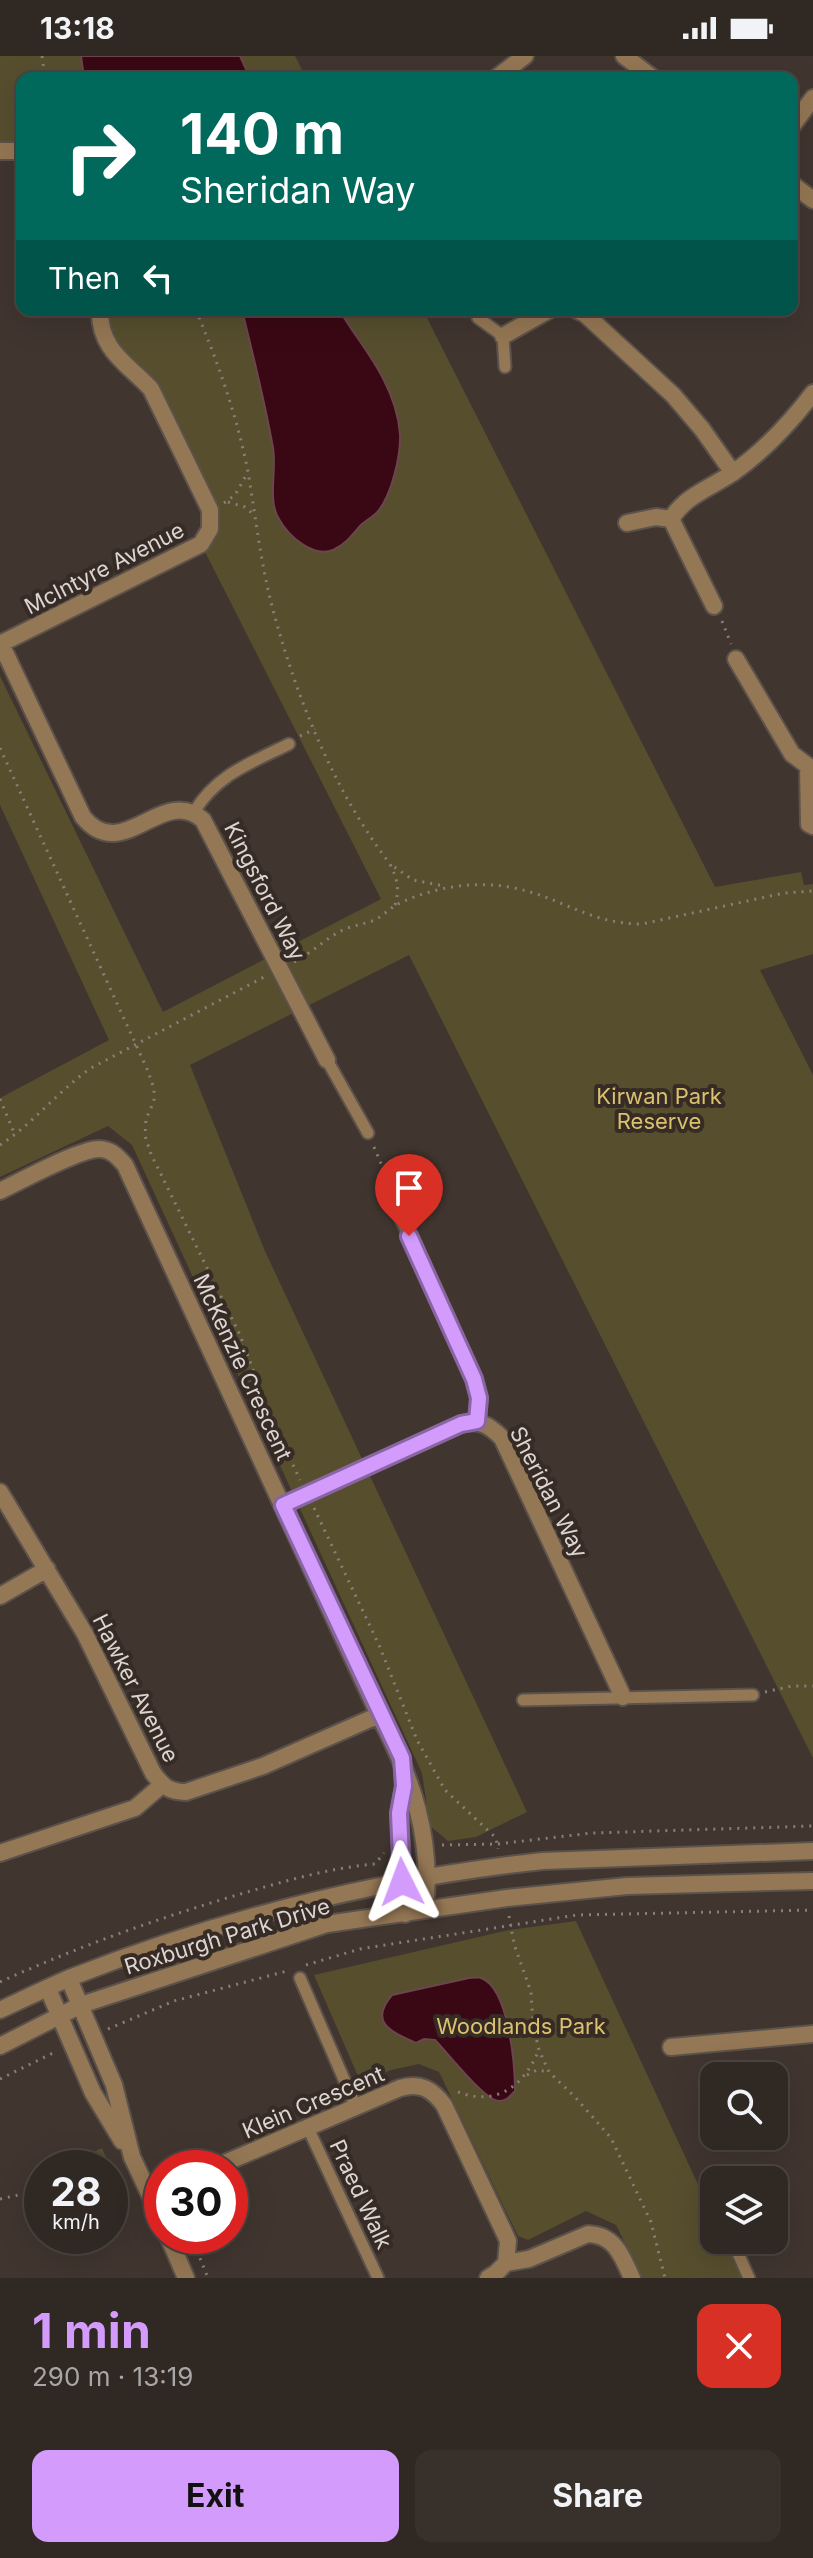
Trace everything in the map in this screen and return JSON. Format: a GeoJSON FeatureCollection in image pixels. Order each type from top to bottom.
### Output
{"type":"FeatureCollection","features":[{"type":"Feature","properties":{"kind":"street"},"geometry":{"type":"LineString","coordinates":[[504,72],[525,56]]}},
{"type":"Feature","properties":{"kind":"street"},"geometry":{"type":"LineString","coordinates":[[624,56],[645,72]]}},
{"type":"Feature","properties":{"kind":"street"},"geometry":{"type":"LineString","coordinates":[[798,118],[813,98]]}},
{"type":"Feature","properties":{"kind":"street","name":"McIntyre Avenue"},"geometry":{"type":"LineString","coordinates":[[2,640],[201,544],[210,529],[210,510],[151,389],[117,359],[106,340],[100,316]]}},
{"type":"Feature","properties":{"kind":"street"},"geometry":{"type":"LineString","coordinates":[[503,336],[538,316]]}},
{"type":"Feature","properties":{"kind":"street"},"geometry":{"type":"LineString","coordinates":[[587,316],[673,395],[733,473]]}},
{"type":"Feature","properties":{"kind":"street"},"geometry":{"type":"LineString","coordinates":[[671,519],[691,496],[733,473],[771,443],[813,393]]}},
{"type":"Feature","properties":{"kind":"street"},"geometry":{"type":"LineString","coordinates":[[627,523],[656,517],[671,519]]}},
{"type":"Feature","properties":{"kind":"street"},"geometry":{"type":"LineString","coordinates":[[671,519],[714,606]]}},
{"type":"Feature","properties":{"kind":"street","name":"Kingsford Way"},"geometry":{"type":"LineString","coordinates":[[2,640],[83,817],[93,830],[112,834],[126,832],[169,811],[181,809],[194,812],[211,831],[327,1060]]}},
{"type":"Feature","properties":{"kind":"street"},"geometry":{"type":"LineString","coordinates":[[736,659],[792,754],[810,765],[809,824],[813,826]]}},
{"type":"Feature","properties":{"kind":"street","name":"McKenzie Crescent"},"geometry":{"type":"LineString","coordinates":[[0,1191],[84,1152],[100,1149],[114,1153],[132,1178],[379,1715],[402,1758],[412,1787],[429,1877],[425,1909]]}},
{"type":"Feature","properties":{"kind":"street"},"geometry":{"type":"LineString","coordinates":[[409,1236],[474,1379],[479,1398],[477,1421]]}},
{"type":"Feature","properties":{"kind":"street","name":"Sheridan Way"},"geometry":{"type":"LineString","coordinates":[[283,1505],[461,1424],[477,1421],[490,1427],[502,1438],[623,1697]]}},
{"type":"Feature","properties":{"kind":"street","name":"Hawker Avenue"},"geometry":{"type":"LineString","coordinates":[[0,1492],[85,1634],[153,1773],[162,1785],[173,1792],[186,1792],[263,1766],[379,1715]]}},
{"type":"Feature","properties":{"kind":"street"},"geometry":{"type":"LineString","coordinates":[[0,1596],[47,1569]]}},
{"type":"Feature","properties":{"kind":"street","name":"McKenzie Crescent"},"geometry":{"type":"LineString","coordinates":[[402,1758],[404,1786],[399,1813],[405,1914]]}},
{"type":"Feature","properties":{"kind":"street"},"geometry":{"type":"LineString","coordinates":[[0,1853],[135,1808],[162,1785]]}},
{"type":"Feature","properties":{"kind":"street","name":"Roxburgh Park Drive"},"geometry":{"type":"LineString","coordinates":[[0,2010],[69,1979],[189,1935],[307,1902],[402,1882],[543,1861],[813,1851]]}},
{"type":"Feature","properties":{"kind":"street","name":"Roxburgh Park Drive"},"geometry":{"type":"LineString","coordinates":[[0,2046],[81,2005],[327,1924],[507,1898],[627,1886],[813,1881]]}},
{"type":"Feature","properties":{"kind":"street"},"geometry":{"type":"LineString","coordinates":[[69,1979],[114,2085],[132,2157]]}},
{"type":"Feature","properties":{"kind":"street"},"geometry":{"type":"LineString","coordinates":[[48,1989],[93,2093],[144,2174]]}},
{"type":"Feature","properties":{"kind":"street"},"geometry":{"type":"LineString","coordinates":[[671,2047],[813,2034]]}},
{"type":"Feature","properties":{"kind":"street","name":"Klein Crescent"},"geometry":{"type":"LineString","coordinates":[[248,2153],[411,2085],[426,2088],[436,2094],[444,2105],[504,2232],[508,2241],[506,2263]]}},
{"type":"Feature","properties":{"kind":"street"},"geometry":{"type":"LineString","coordinates":[[488,2278],[506,2263],[529,2259],[576,2237],[597,2234],[610,2239],[617,2247],[632,2278]]}},
{"type":"Feature","properties":{"kind":"street"},"geometry":{"type":"LineString","coordinates":[[176,2254],[186,2278]]}},
{"type":"Feature","properties":{"kind":"lane"},"geometry":{"type":"LineString","coordinates":[[478,318],[503,336],[505,367]]}},
{"type":"Feature","properties":{"kind":"lane"},"geometry":{"type":"LineString","coordinates":[[194,812],[206,793],[224,777],[289,744]]}},
{"type":"Feature","properties":{"kind":"lane"},"geometry":{"type":"LineString","coordinates":[[327,1060],[368,1133]]}},
{"type":"Feature","properties":{"kind":"lane"},"geometry":{"type":"LineString","coordinates":[[386,1189],[409,1236]]}},
{"type":"Feature","properties":{"kind":"lane"},"geometry":{"type":"LineString","coordinates":[[523,1700],[753,1695]]}},
{"type":"Feature","properties":{"kind":"lane"},"geometry":{"type":"LineString","coordinates":[[300,1978],[356,2107]]}},
{"type":"Feature","properties":{"kind":"lane","name":"Praed Walk"},"geometry":{"type":"LineString","coordinates":[[308,2128],[378,2278]]}},
{"type":"Feature","properties":{"kind":"lane"},"geometry":{"type":"LineString","coordinates":[[738,2254],[749,2278]]}},
{"type":"Feature","properties":{"kind":"path"},"geometry":{"type":"LineString","coordinates":[[199,316],[230,399],[248,472],[253,514],[273,611],[331,766],[371,839],[397,878],[399,892],[395,905]]}},
{"type":"Feature","properties":{"kind":"path"},"geometry":{"type":"LineString","coordinates":[[248,472],[228,502],[245,507],[253,514]]}},
{"type":"Feature","properties":{"kind":"path"},"geometry":{"type":"LineString","coordinates":[[714,606],[736,659]]}},
{"type":"Feature","properties":{"kind":"path"},"geometry":{"type":"LineString","coordinates":[[0,748],[154,1089],[145,1136],[151,1154],[240,1335],[270,1415],[379,1645],[417,1740],[445,1790],[496,1838],[501,1865]]}},
{"type":"Feature","properties":{"kind":"path"},"geometry":{"type":"LineString","coordinates":[[390,864],[413,880],[448,887],[512,887],[540,895],[588,916],[620,924],[642,924],[784,893],[813,891]]}},
{"type":"Feature","properties":{"kind":"path"},"geometry":{"type":"LineString","coordinates":[[0,1145],[72,1082],[135,1044],[317,949],[346,928],[374,920],[395,905],[448,887]]}},
{"type":"Feature","properties":{"kind":"path"},"geometry":{"type":"LineString","coordinates":[[0,1099],[15,1135]]}},
{"type":"Feature","properties":{"kind":"path"},"geometry":{"type":"LineString","coordinates":[[368,1133],[387,1177],[386,1189]]}},
{"type":"Feature","properties":{"kind":"path"},"geometry":{"type":"LineString","coordinates":[[753,1695],[792,1686],[813,1686]]}},
{"type":"Feature","properties":{"kind":"path"},"geometry":{"type":"LineString","coordinates":[[431,1845],[497,1844],[592,1833],[813,1826]]}},
{"type":"Feature","properties":{"kind":"path"},"geometry":{"type":"LineString","coordinates":[[0,1982],[54,1958],[168,1916],[277,1883],[375,1864],[387,1849]]}},
{"type":"Feature","properties":{"kind":"path"},"geometry":{"type":"LineString","coordinates":[[507,1898],[514,1944],[531,1992],[533,2025],[539,2050],[549,2072],[611,2138],[651,2222],[665,2278]]}},
{"type":"Feature","properties":{"kind":"path"},"geometry":{"type":"LineString","coordinates":[[93,2035],[174,2001],[274,1975],[341,1953],[577,1915],[813,1910]]}},
{"type":"Feature","properties":{"kind":"path"},"geometry":{"type":"LineString","coordinates":[[0,2079],[73,2044]]}},
{"type":"Feature","properties":{"kind":"path"},"geometry":{"type":"LineString","coordinates":[[527,2075],[539,2050]]}},
{"type":"Feature","properties":{"kind":"path"},"geometry":{"type":"LineString","coordinates":[[480,2096],[501,2093],[537,2070],[549,2072]]}},
{"type":"Feature","properties":{"kind":"path"},"geometry":{"type":"LineString","coordinates":[[0,2199],[24,2194]]}},
{"type":"Feature","properties":{"kind":"path"},"geometry":{"type":"LineString","coordinates":[[198,2254],[208,2278]]}},
{"type":"Feature","properties":{"kind":"green space"},"geometry":{"type":"Polygon","coordinates":[[[0,56],[295,56],[303,72],[16,72],[16,149],[0,144],[0,56]]]}},
{"type":"Feature","properties":{"kind":"green space","name":"Kirwan Park Reserve"},"geometry":{"type":"Polygon","coordinates":[[[102,316],[426,316],[715,887],[801,872],[804,885],[813,884],[813,954],[760,970],[813,1075],[813,1758],[409,955],[190,1065],[265,1251],[527,1812],[476,1837],[448,1841],[430,1826],[422,1773],[132,1145],[108,1126],[0,1177],[0,1098],[109,1040],[0,805],[0,676],[163,1012],[381,899],[201,544],[210,529],[151,389],[117,359],[102,316]]]}},
{"type":"Feature","properties":{"kind":"green space","name":"Woodlands Park"},"geometry":{"type":"Polygon","coordinates":[[[576,1921],[700,2189],[700,2254],[731,2254],[742,2278],[642,2278],[616,2225],[586,2211],[528,2240],[518,2236],[439,2072],[419,2064],[391,2070],[361,2083],[314,1975],[509,1930],[576,1921]]]}},
{"type":"Feature","properties":{"kind":"shaded area"},"geometry":{"type":"Polygon","coordinates":[[[81,56],[240,56],[247,72],[83,72],[81,56]]]}},
{"type":"Feature","properties":{"kind":"shaded area"},"geometry":{"type":"Polygon","coordinates":[[[243,316],[343,316],[389,392],[400,434],[392,484],[377,512],[333,550],[317,551],[302,544],[283,526],[275,511],[273,448],[243,316]]]}},
{"type":"Feature","properties":{"kind":"shaded area"},"geometry":{"type":"Polygon","coordinates":[[[480,1978],[490,1985],[504,2012],[512,2047],[515,2091],[504,2100],[493,2099],[485,2093],[435,2040],[424,2039],[416,2043],[399,2035],[383,2020],[382,2013],[392,1995],[480,1978]]]}},
{"type":"Feature","properties":{"kind":"route"},"geometry":{"type":"LineString","coordinates":[[402,1882],[399,1813],[404,1786],[402,1758],[379,1715],[283,1505],[461,1424],[477,1421],[479,1398],[474,1379],[409,1236]]}}]}
